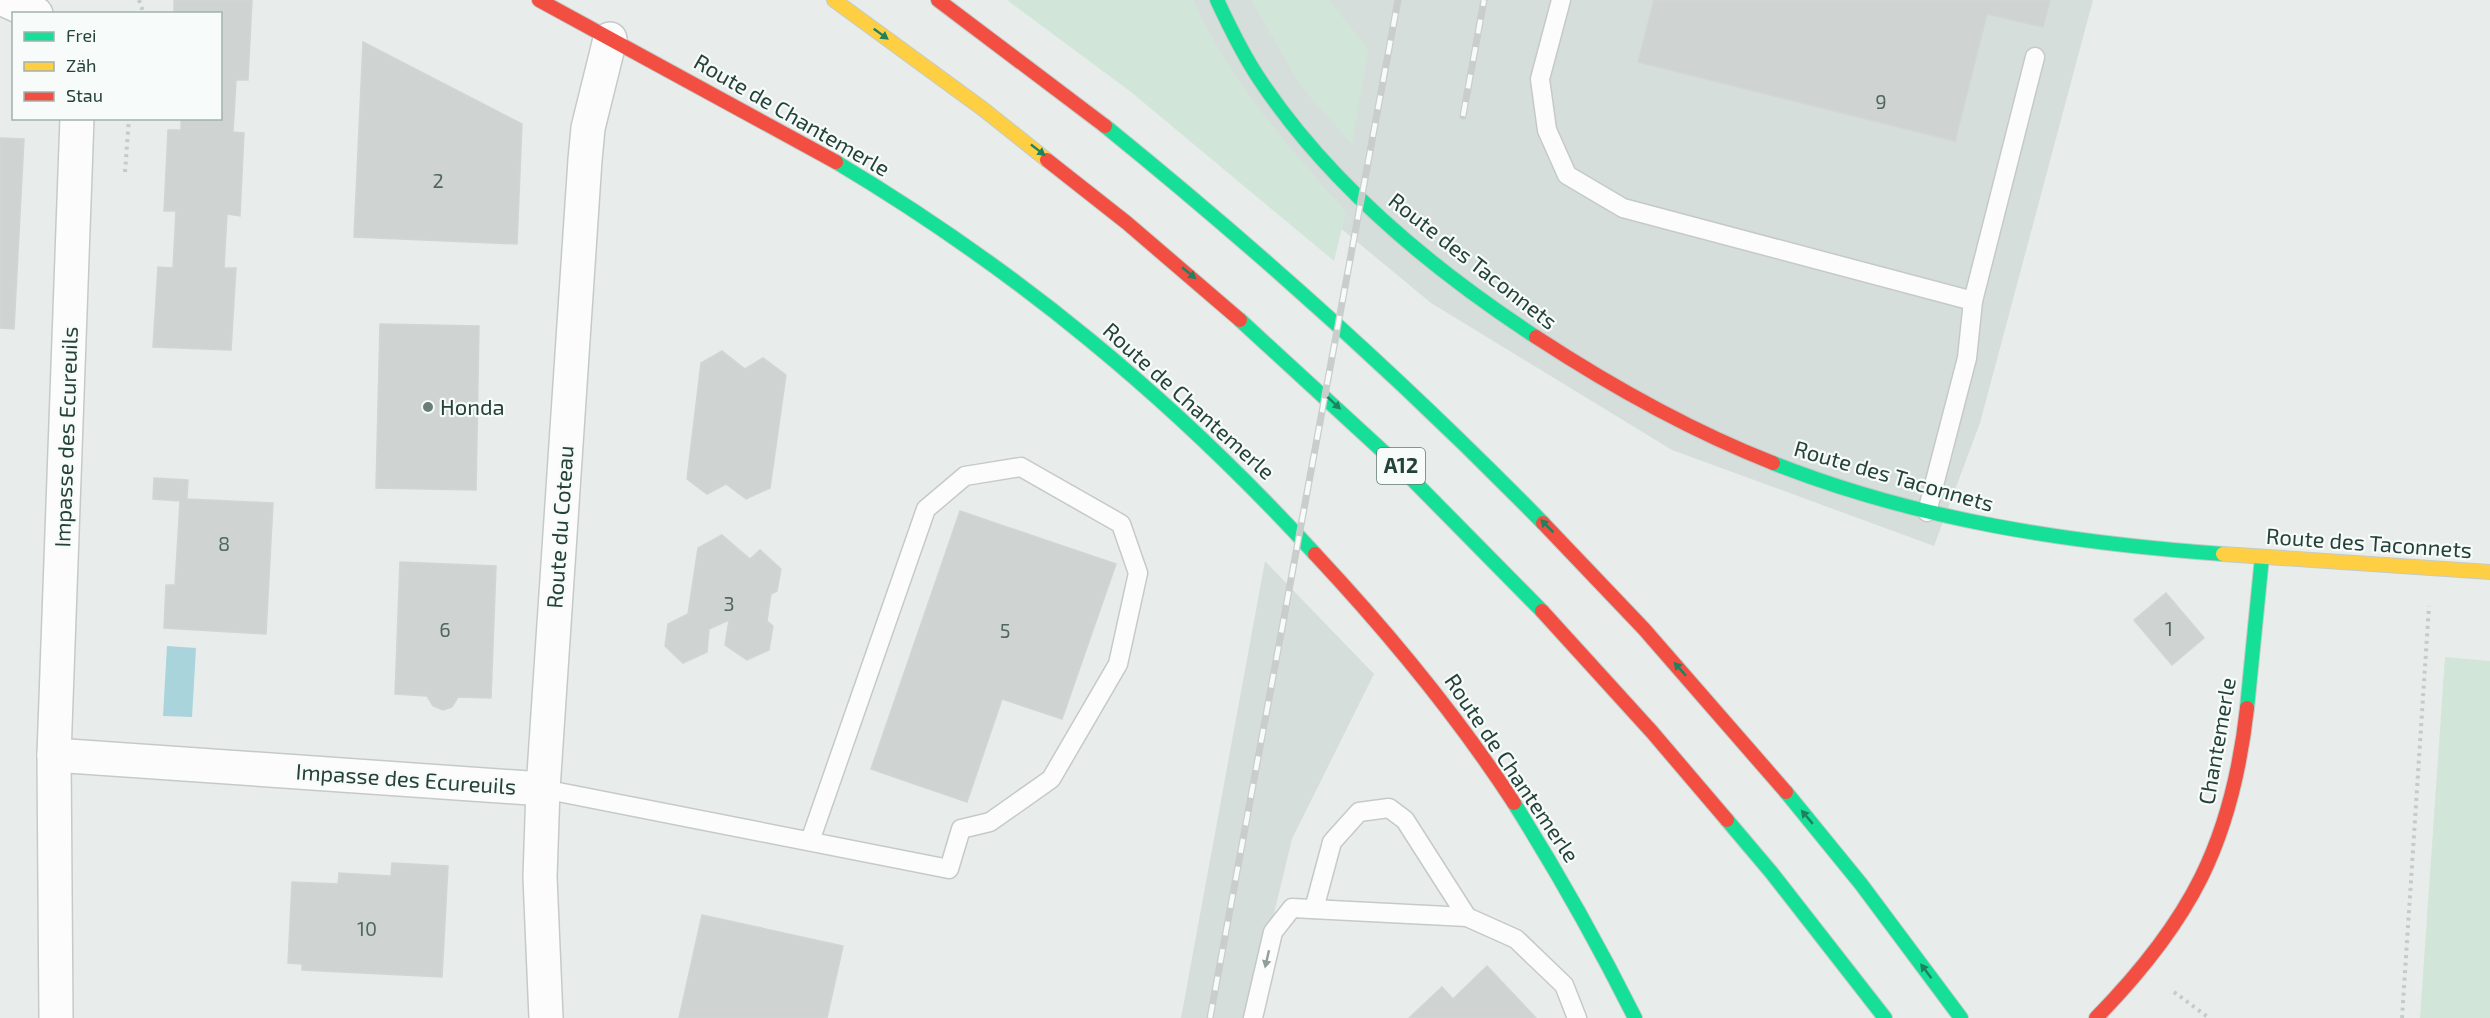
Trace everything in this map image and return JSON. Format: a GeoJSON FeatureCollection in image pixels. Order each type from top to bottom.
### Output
{"type":"FeatureCollection","features":[{"type":"Feature","properties":{"kind":"main road","name":"Route de Chantemerle"},"geometry":{"type":"LineString","coordinates":[[539,0],[796,138],[923,216],[999,268],[1072,325],[1143,384],[1211,447],[1284,518],[1355,594],[1420,672],[1481,753],[1538,838],[1591,928],[1635,1018]]}},
{"type":"Feature","properties":{"kind":"main road","name":"A12"},"geometry":{"type":"LineString","coordinates":[[834,0],[932,70],[1116,212],[1265,340],[1376,442],[1540,606],[1618,691],[1768,866],[1885,1018]]}},
{"type":"Feature","properties":{"kind":"main road","name":"A12"},"geometry":{"type":"LineString","coordinates":[[938,0],[1061,92],[1244,241],[1332,317],[1502,481],[1592,573],[1741,738],[1815,827],[1961,1018]]}},
{"type":"Feature","properties":{"kind":"main road","name":"Route des Taconnets"},"geometry":{"type":"LineString","coordinates":[[1217,0],[1250,67],[1298,133],[1379,217],[1494,309],[1559,353],[1630,396],[1701,432],[1807,477],[1927,512],[2020,532],[2100,544],[2490,572]]}},
{"type":"Feature","properties":{"kind":"main road","name":"Chantemerle"},"geometry":{"type":"LineString","coordinates":[[2096,1018],[2144,969],[2182,917],[2214,855],[2236,786],[2247,715],[2262,557]]}},
{"type":"Feature","properties":{"kind":"street"},"geometry":{"type":"LineString","coordinates":[[5,0],[32,12]]}},
{"type":"Feature","properties":{"kind":"street","name":"Route du Coteau"},"geometry":{"type":"LineString","coordinates":[[546,1018],[540,877],[543,789],[585,160],[588,128],[610,39]]}},
{"type":"Feature","properties":{"kind":"street","name":"Impasse des Ecureuils"},"geometry":{"type":"LineString","coordinates":[[56,1018],[54,755],[77,120]]}},
{"type":"Feature","properties":{"kind":"street","name":"Impasse des Ecureuils"},"geometry":{"type":"LineString","coordinates":[[54,755],[543,789]]}},
{"type":"Feature","properties":{"kind":"lane"},"geometry":{"type":"LineString","coordinates":[[1561,0],[1540,79],[1548,130],[1567,175],[1623,208],[1973,301]]}},
{"type":"Feature","properties":{"kind":"lane"},"geometry":{"type":"LineString","coordinates":[[1927,512],[1967,358],[1973,301],[2035,57]]}},
{"type":"Feature","properties":{"kind":"lane"},"geometry":{"type":"LineString","coordinates":[[543,789],[949,869],[961,829],[990,822],[1051,779],[1118,664],[1138,573],[1121,524],[1021,467],[964,476],[926,509],[810,841]]}},
{"type":"Feature","properties":{"kind":"lane"},"geometry":{"type":"LineString","coordinates":[[1314,909],[1332,842],[1359,812],[1389,808],[1405,820],[1467,917]]}},
{"type":"Feature","properties":{"kind":"lane"},"geometry":{"type":"LineString","coordinates":[[1253,1018],[1273,932],[1292,908],[1467,917],[1516,939],[1564,985],[1577,1018]]}},
{"type":"Feature","properties":{"kind":"path"},"geometry":{"type":"LineString","coordinates":[[125,172],[129,120]]}},
{"type":"Feature","properties":{"kind":"path"},"geometry":{"type":"LineString","coordinates":[[2402,1018],[2430,604]]}},
{"type":"Feature","properties":{"kind":"path"},"geometry":{"type":"LineString","coordinates":[[2144,969],[2209,1018]]}},
{"type":"Feature","properties":{"kind":"shaded area"},"geometry":{"type":"Polygon","coordinates":[[[1065,0],[2093,0],[1980,423],[1934,546],[1672,450],[1431,303],[1065,0]]]}},
{"type":"Feature","properties":{"kind":"shaded area"},"geometry":{"type":"Polygon","coordinates":[[[1265,561],[1374,674],[1292,839],[1249,1018],[1181,1018],[1265,561]]]}},
{"type":"Feature","properties":{"kind":"green space"},"geometry":{"type":"Polygon","coordinates":[[[1007,0],[1193,0],[1224,59],[1242,86],[1281,137],[1346,212],[1334,261],[1131,92],[1007,0]]]}},
{"type":"Feature","properties":{"kind":"green space"},"geometry":{"type":"Polygon","coordinates":[[[1251,0],[1329,0],[1368,49],[1352,144],[1302,87],[1251,0]]]}},
{"type":"Feature","properties":{"kind":"green space"},"geometry":{"type":"Polygon","coordinates":[[[2445,657],[2490,661],[2490,1018],[2420,1018],[2445,657]]]}},
{"type":"Feature","properties":{"kind":"water"},"geometry":{"type":"Polygon","coordinates":[[[167,646],[196,648],[192,717],[163,716],[167,646]]]}},
{"type":"Feature","properties":{"kind":"building"},"geometry":{"type":"Polygon","coordinates":[[[174,0],[252,0],[248,80],[236,80],[233,132],[244,133],[240,216],[227,214],[224,268],[236,268],[231,350],[153,347],[158,267],[173,268],[176,211],[164,211],[168,130],[181,130],[181,120],[222,120],[222,12],[174,12],[174,0]]]}},
{"type":"Feature","properties":{"kind":"building"},"geometry":{"type":"Polygon","coordinates":[[[1654,0],[2050,0],[2043,27],[1987,14],[1955,141],[1638,62],[1654,0]]]}},
{"type":"Feature","properties":{"kind":"building"},"geometry":{"type":"Polygon","coordinates":[[[363,42],[522,124],[517,244],[354,237],[363,42]]]}},
{"type":"Feature","properties":{"kind":"building"},"geometry":{"type":"Polygon","coordinates":[[[0,138],[24,139],[14,329],[0,328],[0,138]]]}},
{"type":"Feature","properties":{"kind":"building","name":"Honda"},"geometry":{"type":"Polygon","coordinates":[[[380,324],[479,326],[476,490],[376,488],[380,324]]]}},
{"type":"Feature","properties":{"kind":"building"},"geometry":{"type":"Polygon","coordinates":[[[722,351],[745,369],[763,358],[786,375],[770,488],[746,499],[726,484],[707,494],[687,479],[701,363],[722,351]]]}},
{"type":"Feature","properties":{"kind":"building"},"geometry":{"type":"Polygon","coordinates":[[[154,478],[188,480],[187,499],[273,503],[266,634],[164,628],[166,585],[175,585],[180,501],[153,499],[154,478]]]}},
{"type":"Feature","properties":{"kind":"building"},"geometry":{"type":"Polygon","coordinates":[[[960,511],[1116,564],[1062,719],[1002,699],[967,802],[871,769],[960,511]]]}},
{"type":"Feature","properties":{"kind":"building"},"geometry":{"type":"Polygon","coordinates":[[[722,535],[750,559],[760,550],[781,569],[777,591],[771,594],[767,621],[773,626],[769,650],[747,660],[725,645],[729,620],[709,629],[707,652],[683,663],[665,646],[668,624],[688,614],[698,548],[722,535]]]}},
{"type":"Feature","properties":{"kind":"building"},"geometry":{"type":"Polygon","coordinates":[[[400,562],[496,566],[491,698],[458,697],[452,707],[443,710],[433,706],[427,696],[395,694],[400,562]]]}},
{"type":"Feature","properties":{"kind":"building"},"geometry":{"type":"Polygon","coordinates":[[[2166,593],[2204,638],[2172,665],[2134,620],[2166,593]]]}},
{"type":"Feature","properties":{"kind":"building"},"geometry":{"type":"Polygon","coordinates":[[[392,863],[448,866],[442,977],[302,970],[302,964],[288,963],[292,882],[338,884],[339,873],[391,876],[392,863]]]}},
{"type":"Feature","properties":{"kind":"building"},"geometry":{"type":"Polygon","coordinates":[[[702,915],[843,946],[827,1018],[679,1018],[702,915]]]}},
{"type":"Feature","properties":{"kind":"building"},"geometry":{"type":"Polygon","coordinates":[[[1487,966],[1536,1018],[1409,1018],[1442,987],[1453,999],[1487,966]]]}},
{"type":"Feature","properties":{"kind":"railway"},"geometry":{"type":"LineString","coordinates":[[1210,1018],[1398,0]]}},
{"type":"Feature","properties":{"kind":"railway"},"geometry":{"type":"LineString","coordinates":[[1463,116],[1484,0]]}},
{"type":"Feature","properties":{"kind":"traffic: fast"},"geometry":{"type":"LineString","coordinates":[[1217,0],[1242,51],[1260,80],[1287,118],[1350,189],[1421,253],[1497,311],[1536,337]]}},
{"type":"Feature","properties":{"kind":"traffic: fast"},"geometry":{"type":"LineString","coordinates":[[1105,126],[1330,318],[1438,419],[1543,523]]}},
{"type":"Feature","properties":{"kind":"traffic: fast"},"geometry":{"type":"LineString","coordinates":[[836,162],[903,203],[967,247],[1090,340],[1205,442],[1315,554]]}},
{"type":"Feature","properties":{"kind":"traffic: fast"},"geometry":{"type":"LineString","coordinates":[[1240,320],[1400,467],[1542,611]]}},
{"type":"Feature","properties":{"kind":"traffic: fast"},"geometry":{"type":"LineString","coordinates":[[1773,463],[1882,500],[1994,526],[2108,543],[2223,554]]}},
{"type":"Feature","properties":{"kind":"traffic: fast"},"geometry":{"type":"LineString","coordinates":[[2247,708],[2262,557]]}},
{"type":"Feature","properties":{"kind":"traffic: fast"},"geometry":{"type":"LineString","coordinates":[[1786,792],[1861,884],[1961,1018]]}},
{"type":"Feature","properties":{"kind":"traffic: fast"},"geometry":{"type":"LineString","coordinates":[[1514,803],[1577,909],[1635,1018]]}},
{"type":"Feature","properties":{"kind":"traffic: fast"},"geometry":{"type":"LineString","coordinates":[[1727,820],[1771,872],[1885,1018]]}},
{"type":"Feature","properties":{"kind":"traffic: slow"},"geometry":{"type":"LineString","coordinates":[[834,0],[983,109],[1047,160]]}},
{"type":"Feature","properties":{"kind":"traffic: slow"},"geometry":{"type":"LineString","coordinates":[[2223,554],[2490,572]]}},
{"type":"Feature","properties":{"kind":"traffic: jam"},"geometry":{"type":"LineString","coordinates":[[539,0],[836,162]]}},
{"type":"Feature","properties":{"kind":"traffic: jam"},"geometry":{"type":"LineString","coordinates":[[938,0],[1105,126]]}},
{"type":"Feature","properties":{"kind":"traffic: jam"},"geometry":{"type":"LineString","coordinates":[[1047,160],[1127,223],[1240,320]]}},
{"type":"Feature","properties":{"kind":"traffic: jam"},"geometry":{"type":"LineString","coordinates":[[1536,337],[1593,373],[1681,422],[1773,463]]}},
{"type":"Feature","properties":{"kind":"traffic: jam"},"geometry":{"type":"LineString","coordinates":[[1543,523],[1644,629],[1786,792]]}},
{"type":"Feature","properties":{"kind":"traffic: jam"},"geometry":{"type":"LineString","coordinates":[[1315,554],[1445,705],[1514,803]]}},
{"type":"Feature","properties":{"kind":"traffic: jam"},"geometry":{"type":"LineString","coordinates":[[1542,611],[1652,732],[1727,820]]}},
{"type":"Feature","properties":{"kind":"traffic: jam"},"geometry":{"type":"LineString","coordinates":[[2096,1018],[2129,983],[2157,948],[2201,878],[2230,800],[2240,756],[2247,708]]}},
{"type":"Feature","properties":{"kind":"place","name":"Honda"},"geometry":{"type":"Point","coordinates":[428,407]}}]}
